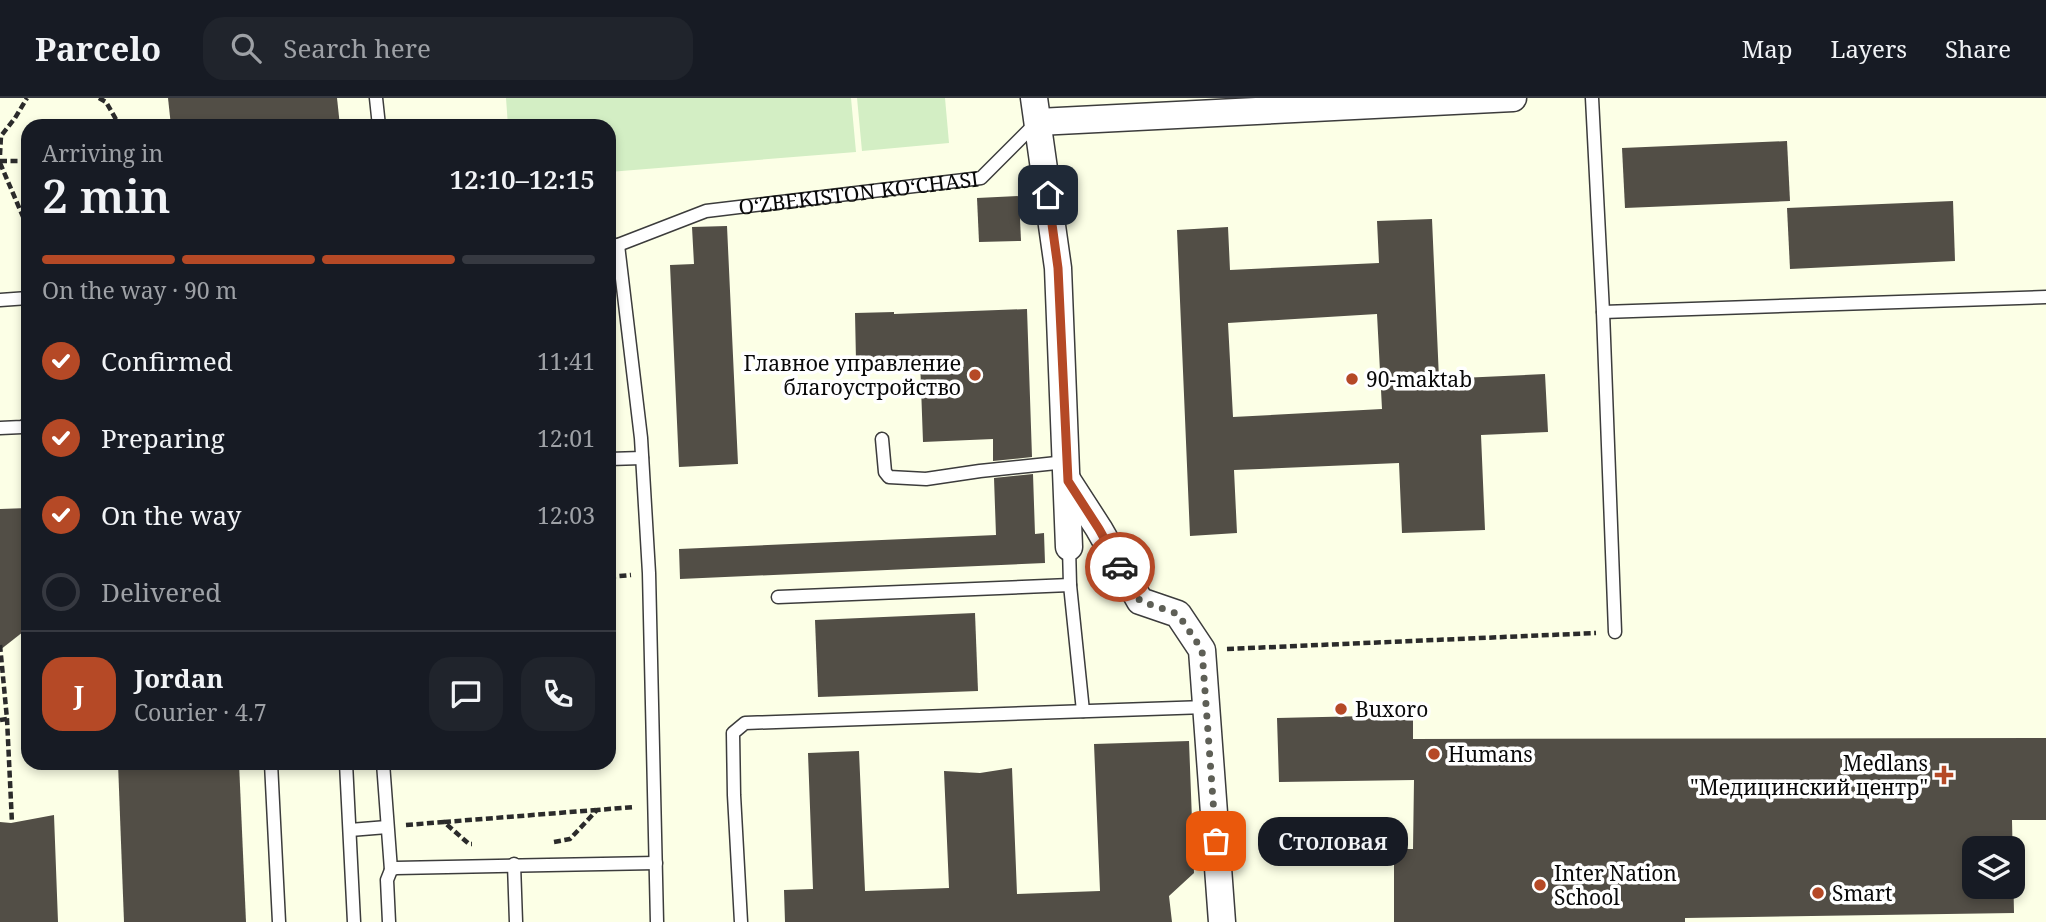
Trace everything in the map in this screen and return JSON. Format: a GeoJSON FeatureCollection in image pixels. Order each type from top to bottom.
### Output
{"type":"FeatureCollection","features":[{"type":"Feature","properties":{"kind":"street"},"geometry":{"type":"LineString","coordinates":[[1069,547],[1058,268],[1036,110],[1513,98]]}},
{"type":"Feature","properties":{"kind":"street"},"geometry":{"type":"LineString","coordinates":[[1067,472],[1140,601],[1178,614],[1202,650],[1222,922]]}},
{"type":"Feature","properties":{"kind":"lane"},"geometry":{"type":"LineString","coordinates":[[376,98],[378,119]]}},
{"type":"Feature","properties":{"kind":"lane"},"geometry":{"type":"LineString","coordinates":[[1592,98],[1615,632]]}},
{"type":"Feature","properties":{"kind":"lane","name":"O‘ZBEKISTON KO‘CHASI"},"geometry":{"type":"LineString","coordinates":[[616,245],[706,211],[981,178],[1036,110]]}},
{"type":"Feature","properties":{"kind":"lane"},"geometry":{"type":"LineString","coordinates":[[616,268],[642,458],[649,573],[657,922]]}},
{"type":"Feature","properties":{"kind":"lane"},"geometry":{"type":"LineString","coordinates":[[1603,312],[2046,297]]}},
{"type":"Feature","properties":{"kind":"lane"},"geometry":{"type":"LineString","coordinates":[[0,300],[21,298]]}},
{"type":"Feature","properties":{"kind":"lane"},"geometry":{"type":"LineString","coordinates":[[0,428],[21,427]]}},
{"type":"Feature","properties":{"kind":"lane"},"geometry":{"type":"LineString","coordinates":[[882,439],[885,472],[889,477],[926,479],[980,471],[1067,472]]}},
{"type":"Feature","properties":{"kind":"lane"},"geometry":{"type":"LineString","coordinates":[[616,459],[642,458]]}},
{"type":"Feature","properties":{"kind":"lane"},"geometry":{"type":"LineString","coordinates":[[1069,547],[1070,585],[1083,711]]}},
{"type":"Feature","properties":{"kind":"lane"},"geometry":{"type":"LineString","coordinates":[[778,597],[1070,585]]}},
{"type":"Feature","properties":{"kind":"lane"},"geometry":{"type":"LineString","coordinates":[[741,922],[733,733],[745,723],[1206,707]]}},
{"type":"Feature","properties":{"kind":"lane"},"geometry":{"type":"LineString","coordinates":[[271,770],[279,922]]}},
{"type":"Feature","properties":{"kind":"lane"},"geometry":{"type":"LineString","coordinates":[[346,770],[354,922]]}},
{"type":"Feature","properties":{"kind":"lane"},"geometry":{"type":"LineString","coordinates":[[383,770],[391,870],[387,880],[388,922]]}},
{"type":"Feature","properties":{"kind":"lane"},"geometry":{"type":"LineString","coordinates":[[350,830],[387,827]]}},
{"type":"Feature","properties":{"kind":"lane"},"geometry":{"type":"LineString","coordinates":[[391,870],[513,864],[656,863]]}},
{"type":"Feature","properties":{"kind":"lane"},"geometry":{"type":"LineString","coordinates":[[513,864],[516,922]]}},
{"type":"Feature","properties":{"kind":"path"},"geometry":{"type":"LineString","coordinates":[[0,155],[1,136],[27,98]]}},
{"type":"Feature","properties":{"kind":"path"},"geometry":{"type":"LineString","coordinates":[[99,98],[106,102],[116,119]]}},
{"type":"Feature","properties":{"kind":"path"},"geometry":{"type":"LineString","coordinates":[[21,161],[0,162],[21,212]]}},
{"type":"Feature","properties":{"kind":"path"},"geometry":{"type":"LineString","coordinates":[[1202,650],[1615,632]]}},
{"type":"Feature","properties":{"kind":"path"},"geometry":{"type":"LineString","coordinates":[[0,646],[12,823]]}},
{"type":"Feature","properties":{"kind":"path"},"geometry":{"type":"LineString","coordinates":[[0,720],[7,719]]}},
{"type":"Feature","properties":{"kind":"path"},"geometry":{"type":"LineString","coordinates":[[387,827],[655,805]]}},
{"type":"Feature","properties":{"kind":"path"},"geometry":{"type":"LineString","coordinates":[[547,843],[570,839],[597,810]]}},
{"type":"Feature","properties":{"kind":"path"},"geometry":{"type":"LineString","coordinates":[[444,822],[469,844],[480,845]]}},
{"type":"Feature","properties":{"kind":"green space"},"geometry":{"type":"Polygon","coordinates":[[[506,98],[851,98],[856,152],[616,171],[616,119],[508,119],[506,98]]]}},
{"type":"Feature","properties":{"kind":"green space"},"geometry":{"type":"Polygon","coordinates":[[[857,98],[945,98],[949,143],[862,151],[857,98]]]}},
{"type":"Feature","properties":{"kind":"building"},"geometry":{"type":"Polygon","coordinates":[[[168,98],[337,98],[339,119],[170,119],[168,98]]]}},
{"type":"Feature","properties":{"kind":"building"},"geometry":{"type":"Polygon","coordinates":[[[1787,141],[1790,201],[1625,208],[1622,148],[1787,141]]]}},
{"type":"Feature","properties":{"kind":"building"},"geometry":{"type":"Polygon","coordinates":[[[1019,196],[1021,241],[979,242],[977,198],[1019,196]]]}},
{"type":"Feature","properties":{"kind":"building"},"geometry":{"type":"Polygon","coordinates":[[[1953,201],[1955,261],[1790,269],[1787,208],[1953,201]]]}},
{"type":"Feature","properties":{"kind":"building"},"geometry":{"type":"Polygon","coordinates":[[[1432,219],[1439,379],[1545,374],[1548,432],[1481,435],[1485,530],[1402,533],[1399,463],[1234,470],[1237,533],[1190,536],[1177,230],[1228,227],[1230,270],[1379,263],[1377,221],[1432,219]],[[1377,314],[1228,323],[1233,417],[1382,409],[1377,314]]]}},
{"type":"Feature","properties":{"kind":"building"},"geometry":{"type":"Polygon","coordinates":[[[727,226],[738,464],[679,467],[670,265],[694,264],[692,227],[727,226]]]}},
{"type":"Feature","properties":{"kind":"building","name":"Главное управление благоустройство"},"geometry":{"type":"Polygon","coordinates":[[[1027,309],[1032,457],[993,461],[993,439],[923,442],[920,359],[856,361],[855,313],[1027,309]]]}},
{"type":"Feature","properties":{"kind":"building"},"geometry":{"type":"Polygon","coordinates":[[[1033,474],[1035,534],[1044,533],[1045,563],[680,579],[679,549],[996,535],[994,478],[1033,474]]]}},
{"type":"Feature","properties":{"kind":"building"},"geometry":{"type":"Polygon","coordinates":[[[21,508],[21,634],[0,650],[0,509],[21,508]]]}},
{"type":"Feature","properties":{"kind":"building"},"geometry":{"type":"Polygon","coordinates":[[[975,613],[978,691],[818,697],[815,620],[975,613]]]}},
{"type":"Feature","properties":{"kind":"building"},"geometry":{"type":"Polygon","coordinates":[[[1413,715],[1413,739],[2046,738],[2046,820],[2012,820],[2012,836],[1962,836],[1962,899],[2014,899],[2014,913],[1685,918],[1685,922],[1394,922],[1394,849],[1413,849],[1414,780],[1279,782],[1277,718],[1413,715]]]}},
{"type":"Feature","properties":{"kind":"building"},"geometry":{"type":"Polygon","coordinates":[[[1189,741],[1194,873],[1169,896],[1172,922],[785,922],[784,890],[813,889],[808,753],[859,751],[865,891],[949,888],[944,771],[980,773],[1012,768],[1017,894],[1100,891],[1094,744],[1189,741]]]}},
{"type":"Feature","properties":{"kind":"building"},"geometry":{"type":"Polygon","coordinates":[[[118,770],[239,770],[246,922],[124,922],[118,770]]]}},
{"type":"Feature","properties":{"kind":"building"},"geometry":{"type":"Polygon","coordinates":[[[54,815],[58,922],[0,922],[0,822],[11,823],[54,815]]]}},
{"type":"Feature","properties":{"kind":"way so far"},"geometry":{"type":"LineString","coordinates":[[1120,567],[1140,601],[1178,614],[1202,650],[1216,841]]}},
{"type":"Feature","properties":{"kind":"place","name":"Главное управление благоустройство"},"geometry":{"type":"Point","coordinates":[975,375]}},
{"type":"Feature","properties":{"kind":"place","name":"90-maktab"},"geometry":{"type":"Point","coordinates":[1352,379]}},
{"type":"Feature","properties":{"kind":"place","name":"Buxoro"},"geometry":{"type":"Point","coordinates":[1341,709]}},
{"type":"Feature","properties":{"kind":"place","name":"Humans"},"geometry":{"type":"Point","coordinates":[1434,754]}},
{"type":"Feature","properties":{"kind":"place","name":"Medlans \"Медицинский центр\""},"geometry":{"type":"Point","coordinates":[1944,775]}},
{"type":"Feature","properties":{"kind":"place","name":"Столовая"},"geometry":{"type":"Point","coordinates":[1216,841]}},
{"type":"Feature","properties":{"kind":"place","name":"Inter Nation School"},"geometry":{"type":"Point","coordinates":[1540,885]}},
{"type":"Feature","properties":{"kind":"place","name":"Smart"},"geometry":{"type":"Point","coordinates":[1818,893]}},
{"type":"Feature","properties":{"kind":"route"},"geometry":{"type":"LineString","coordinates":[[1048,195],[1058,268],[1068,481],[1120,567]]}}]}
